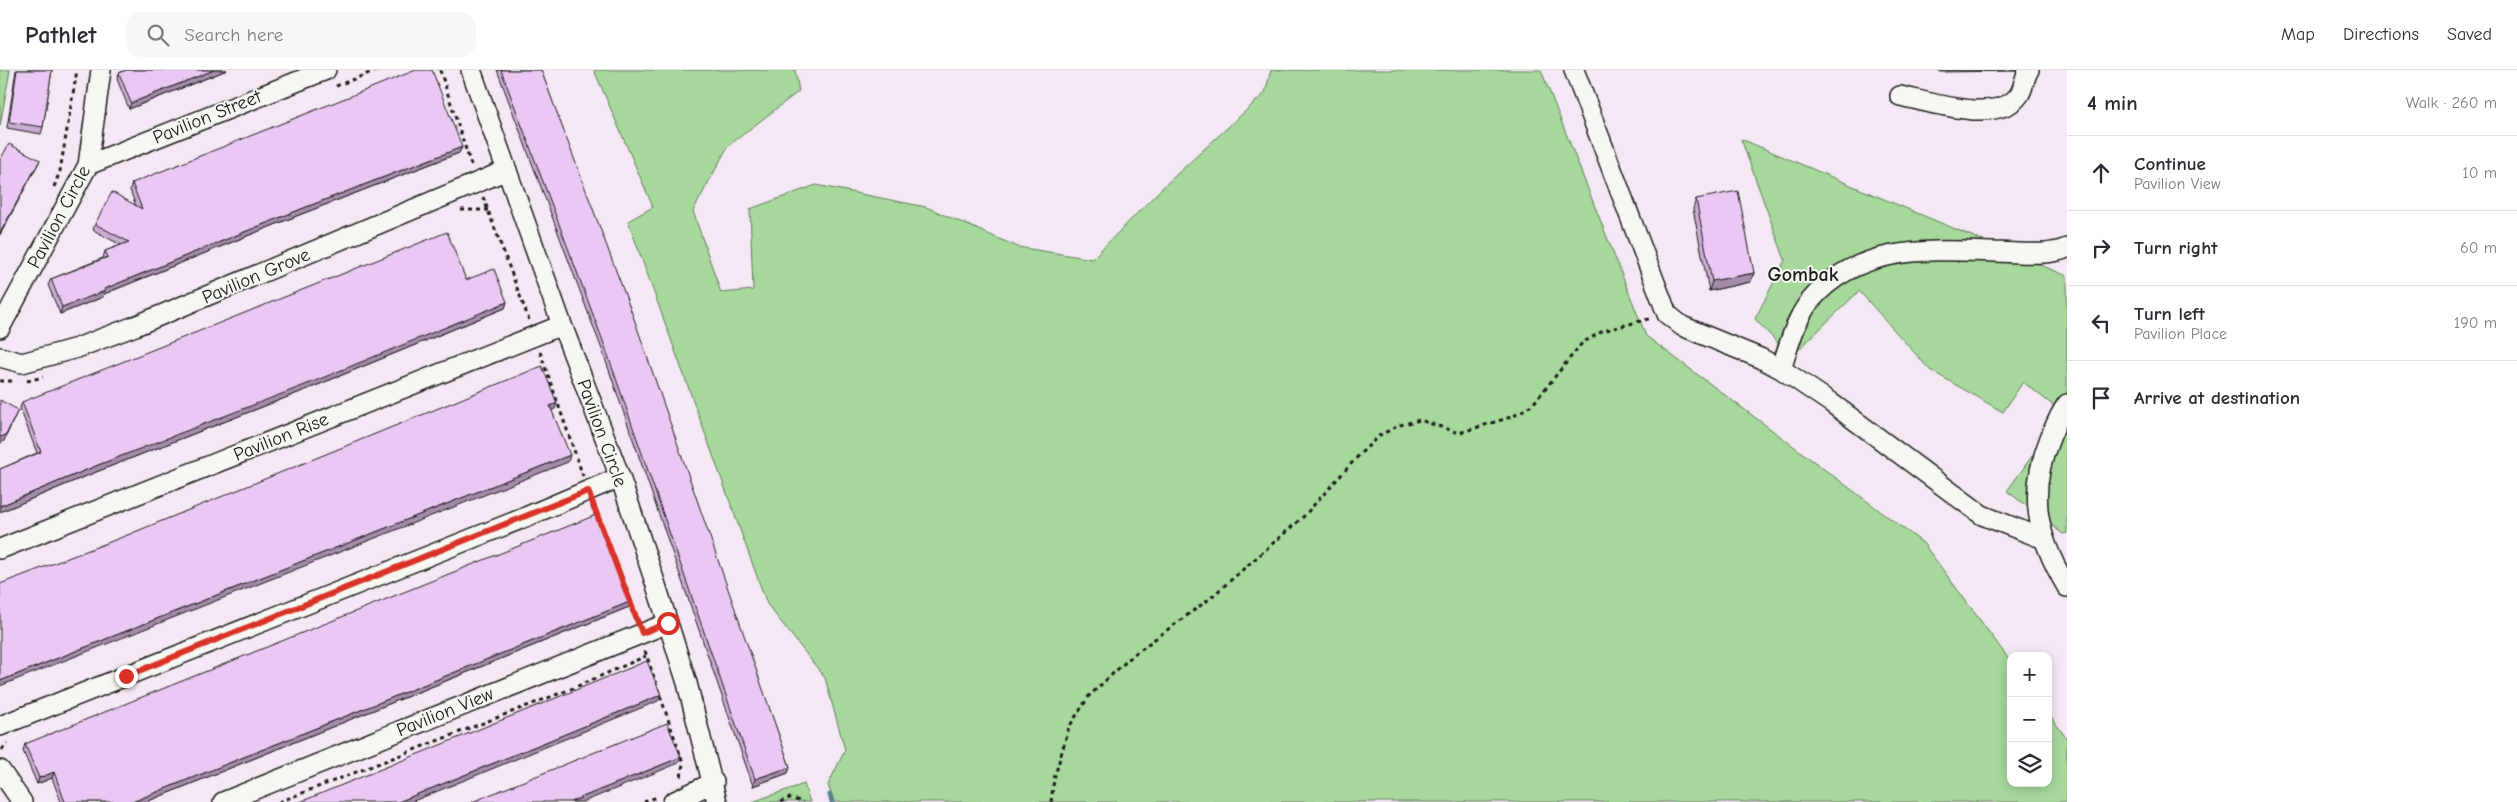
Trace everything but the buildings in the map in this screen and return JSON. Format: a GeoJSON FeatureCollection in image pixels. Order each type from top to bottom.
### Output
{"type":"FeatureCollection","features":[{"type":"Feature","properties":{"kind":"street","name":"Pavilion Circle"},"geometry":{"type":"LineString","coordinates":[[0,328],[88,164],[101,70]]}},
{"type":"Feature","properties":{"kind":"street","name":"Pavilion Street"},"geometry":{"type":"LineString","coordinates":[[88,164],[326,70]]}},
{"type":"Feature","properties":{"kind":"street","name":"Pavilion Circle"},"geometry":{"type":"LineString","coordinates":[[471,70],[562,325],[620,477],[668,623],[714,782],[717,802]]}},
{"type":"Feature","properties":{"kind":"street"},"geometry":{"type":"LineString","coordinates":[[1574,70],[1667,314],[1682,326],[1760,358],[1781,370],[1830,402],[1982,515],[2044,539]]}},
{"type":"Feature","properties":{"kind":"street"},"geometry":{"type":"LineString","coordinates":[[1900,96],[1972,111],[2003,108],[2019,95],[2029,70]]}},
{"type":"Feature","properties":{"kind":"street","name":"Pavilion Grove"},"geometry":{"type":"LineString","coordinates":[[0,357],[22,363],[85,345],[135,326],[507,170]]}},
{"type":"Feature","properties":{"kind":"street"},"geometry":{"type":"LineString","coordinates":[[1781,370],[1796,326],[1811,300],[1836,278],[1868,262],[1895,252],[1925,249],[2033,253],[2067,248]]}},
{"type":"Feature","properties":{"kind":"street","name":"Pavilion Rise"},"geometry":{"type":"LineString","coordinates":[[0,549],[562,325]]}},
{"type":"Feature","properties":{"kind":"street"},"geometry":{"type":"LineString","coordinates":[[2067,404],[2061,413],[2041,466],[2036,497],[2044,539],[2053,563],[2067,587]]}},
{"type":"Feature","properties":{"kind":"street"},"geometry":{"type":"LineString","coordinates":[[0,726],[620,477]]}},
{"type":"Feature","properties":{"kind":"street","name":"Pavilion View"},"geometry":{"type":"LineString","coordinates":[[222,802],[668,623]]}},
{"type":"Feature","properties":{"kind":"street"},"geometry":{"type":"LineString","coordinates":[[0,770],[22,802]]}},
{"type":"Feature","properties":{"kind":"street"},"geometry":{"type":"LineString","coordinates":[[680,800],[714,782]]}},
{"type":"Feature","properties":{"kind":"path"},"geometry":{"type":"LineString","coordinates":[[53,190],[60,171],[78,70]]}},
{"type":"Feature","properties":{"kind":"path"},"geometry":{"type":"LineString","coordinates":[[440,70],[478,182],[535,335],[599,524]]}},
{"type":"Feature","properties":{"kind":"path"},"geometry":{"type":"LineString","coordinates":[[1051,802],[1054,779],[1068,727],[1089,696],[1134,655],[1208,600],[1303,517],[1361,453],[1380,435],[1400,425],[1420,420],[1459,433],[1514,416],[1533,404],[1582,343],[1603,331],[1667,314]]}},
{"type":"Feature","properties":{"kind":"path"},"geometry":{"type":"LineString","coordinates":[[625,593],[642,633],[646,656],[683,763],[680,781],[680,800]]}},
{"type":"Feature","properties":{"kind":"path"},"geometry":{"type":"LineString","coordinates":[[279,802],[571,689],[646,656]]}},
{"type":"Feature","properties":{"kind":"path"},"geometry":{"type":"LineString","coordinates":[[780,802],[789,798],[803,802]]}},
{"type":"Feature","properties":{"kind":"green space"},"geometry":{"type":"Polygon","coordinates":[[[0,70],[10,70],[0,126],[0,70]]]}},
{"type":"Feature","properties":{"kind":"green space"},"geometry":{"type":"Polygon","coordinates":[[[594,70],[795,70],[799,91],[728,146],[693,211],[721,293],[753,290],[750,209],[816,185],[926,207],[1018,247],[1092,259],[1162,188],[1265,93],[1271,70],[1541,70],[1646,336],[1923,543],[2007,657],[2007,787],[2052,787],[2052,718],[2067,739],[2067,802],[834,802],[828,785],[845,750],[825,678],[767,604],[628,221],[653,207],[594,70]]]}},
{"type":"Feature","properties":{"kind":"green space"},"geometry":{"type":"Polygon","coordinates":[[[1741,139],[2067,276],[2067,533],[2063,534],[2007,491],[2063,413],[2023,382],[2003,412],[1930,370],[1859,291],[1791,357],[1755,319],[1785,260],[1741,139]]]}},
{"type":"Feature","properties":{"kind":"green space"},"geometry":{"type":"Polygon","coordinates":[[[804,784],[810,802],[752,802],[804,784]]]}},
{"type":"Feature","properties":{"kind":"waterway"},"geometry":{"type":"LineString","coordinates":[[830,795],[832,802]]}},
{"type":"Feature","properties":{"kind":"district","name":"Gombak"},"geometry":{"type":"Point","coordinates":[1803,274]}},
{"type":"Feature","properties":{"kind":"route"},"geometry":{"type":"LineString","coordinates":[[126,676],[588,491],[592,507],[642,633],[668,623]]}}]}
